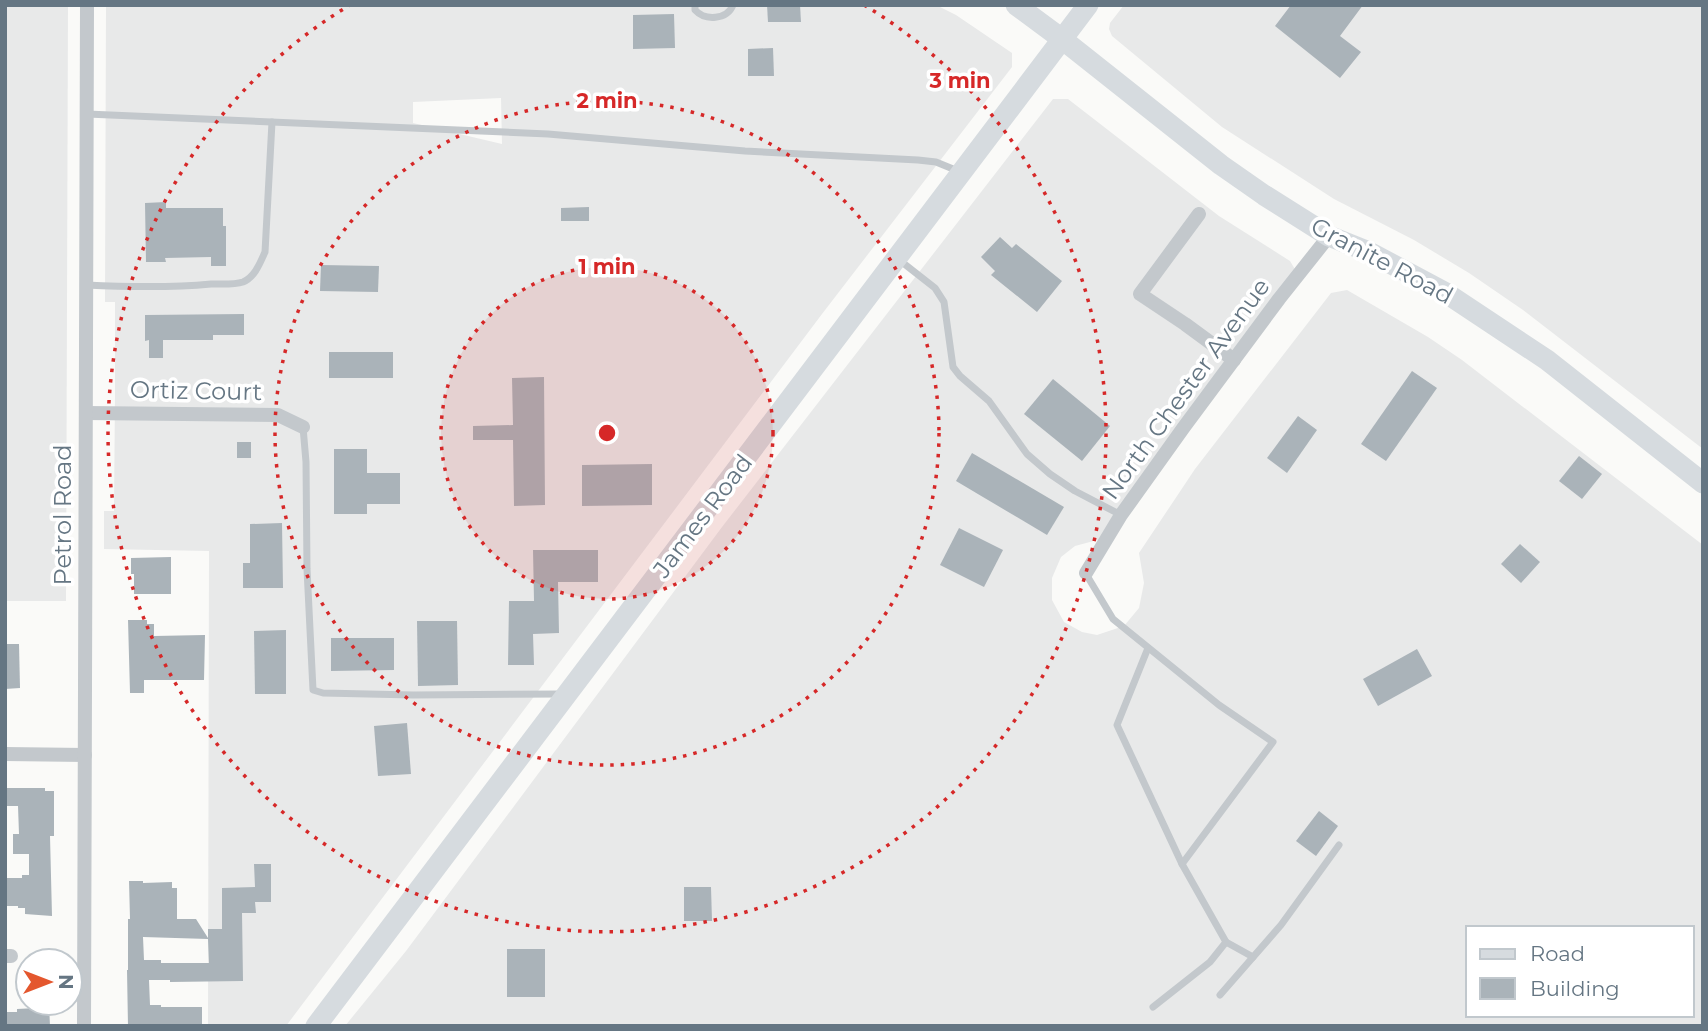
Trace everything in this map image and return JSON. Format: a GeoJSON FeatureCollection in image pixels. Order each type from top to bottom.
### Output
{"type":"FeatureCollection","features":[{"type":"Feature","properties":{"kind":"main road","name":"Granite Road"},"geometry":{"type":"LineString","coordinates":[[1016,5],[1221,165],[1264,195],[1329,236],[1446,293],[1547,360],[1703,483]]}},
{"type":"Feature","properties":{"kind":"main road","name":"James Road"},"geometry":{"type":"LineString","coordinates":[[316,1026],[1088,5]]}},
{"type":"Feature","properties":{"kind":"street","name":"Petrol Road"},"geometry":{"type":"LineString","coordinates":[[85,1026],[87,5]]}},
{"type":"Feature","properties":{"kind":"street"},"geometry":{"type":"LineString","coordinates":[[1199,214],[1140,294],[1234,360]]}},
{"type":"Feature","properties":{"kind":"street","name":"North Chester Avenue"},"geometry":{"type":"LineString","coordinates":[[1086,573],[1121,515],[1184,426],[1329,236]]}},
{"type":"Feature","properties":{"kind":"street","name":"Ortiz Court"},"geometry":{"type":"LineString","coordinates":[[86,413],[278,415],[303,428]]}},
{"type":"Feature","properties":{"kind":"street"},"geometry":{"type":"LineString","coordinates":[[5,754],[85,755]]}},
{"type":"Feature","properties":{"kind":"lane"},"geometry":{"type":"LineString","coordinates":[[695,5],[695,10],[704,16],[724,16],[733,5]]}},
{"type":"Feature","properties":{"kind":"lane"},"geometry":{"type":"LineString","coordinates":[[87,114],[548,134],[746,151],[918,160],[936,162],[961,173]]}},
{"type":"Feature","properties":{"kind":"lane"},"geometry":{"type":"LineString","coordinates":[[86,285],[189,286],[243,282],[251,277],[265,252],[272,122]]}},
{"type":"Feature","properties":{"kind":"lane"},"geometry":{"type":"LineString","coordinates":[[897,258],[934,288],[944,302],[953,367],[989,401],[1027,454],[1049,474],[1075,491],[1121,515]]}},
{"type":"Feature","properties":{"kind":"lane"},"geometry":{"type":"LineString","coordinates":[[303,428],[313,690],[323,693],[413,695],[568,694]]}},
{"type":"Feature","properties":{"kind":"lane"},"geometry":{"type":"LineString","coordinates":[[1086,573],[1113,619],[1219,705],[1273,743],[1182,864]]}},
{"type":"Feature","properties":{"kind":"lane"},"geometry":{"type":"LineString","coordinates":[[1148,648],[1117,724],[1182,864],[1226,942],[1253,957]]}},
{"type":"Feature","properties":{"kind":"lane"},"geometry":{"type":"LineString","coordinates":[[1220,995],[1281,925],[1339,845]]}},
{"type":"Feature","properties":{"kind":"lane"},"geometry":{"type":"LineString","coordinates":[[1153,1007],[1210,962],[1226,942]]}},
{"type":"Feature","properties":{"kind":"shaded area"},"geometry":{"type":"Polygon","coordinates":[[[5,5],[68,5],[66,601],[5,601],[5,5]]]}},
{"type":"Feature","properties":{"kind":"shaded area"},"geometry":{"type":"Polygon","coordinates":[[[106,5],[936,5],[956,15],[1012,53],[1012,67],[822,314],[286,1026],[208,1026],[209,551],[104,549],[104,511],[114,511],[115,394],[115,302],[105,302],[106,5]],[[501,98],[413,102],[413,123],[502,144],[501,98]]]}},
{"type":"Feature","properties":{"kind":"shaded area"},"geometry":{"type":"Polygon","coordinates":[[[1124,5],[1703,5],[1703,449],[1523,310],[1469,273],[1414,240],[1334,199],[1222,127],[1112,36],[1110,23],[1124,5]]]}},
{"type":"Feature","properties":{"kind":"shaded area"},"geometry":{"type":"Polygon","coordinates":[[[1053,99],[1068,99],[1219,216],[1290,261],[1296,271],[1101,539],[1075,546],[1061,557],[1052,578],[1052,600],[1064,622],[1082,632],[1097,635],[1124,626],[1139,608],[1144,583],[1139,553],[1195,469],[1331,293],[1347,290],[1462,360],[1703,545],[1703,1026],[345,1026],[406,951],[722,527],[1053,99]]]}},
{"type":"Feature","properties":{"kind":"building"},"geometry":{"type":"Polygon","coordinates":[[[767,5],[800,5],[801,22],[768,22],[767,5]]]}},
{"type":"Feature","properties":{"kind":"building"},"geometry":{"type":"Polygon","coordinates":[[[1291,5],[1363,5],[1340,36],[1361,52],[1340,78],[1275,26],[1291,5]]]}},
{"type":"Feature","properties":{"kind":"building"},"geometry":{"type":"Polygon","coordinates":[[[674,14],[675,48],[633,49],[633,15],[674,14]]]}},
{"type":"Feature","properties":{"kind":"building"},"geometry":{"type":"Polygon","coordinates":[[[773,48],[774,76],[748,76],[748,49],[773,48]]]}},
{"type":"Feature","properties":{"kind":"building"},"geometry":{"type":"Polygon","coordinates":[[[166,202],[166,208],[223,208],[226,266],[211,266],[211,257],[165,258],[166,262],[146,262],[145,203],[166,202]]]}},
{"type":"Feature","properties":{"kind":"building"},"geometry":{"type":"Polygon","coordinates":[[[589,207],[589,221],[561,221],[561,208],[589,207]]]}},
{"type":"Feature","properties":{"kind":"building"},"geometry":{"type":"Polygon","coordinates":[[[1000,237],[1012,248],[1016,244],[1062,281],[1037,312],[991,275],[995,271],[981,257],[1000,237]]]}},
{"type":"Feature","properties":{"kind":"building"},"geometry":{"type":"Polygon","coordinates":[[[321,265],[379,266],[378,292],[320,291],[321,265]]]}},
{"type":"Feature","properties":{"kind":"building"},"geometry":{"type":"Polygon","coordinates":[[[244,314],[244,335],[213,335],[213,340],[163,340],[163,358],[149,358],[149,340],[145,341],[145,315],[244,314]]]}},
{"type":"Feature","properties":{"kind":"building"},"geometry":{"type":"Polygon","coordinates":[[[329,352],[393,352],[393,378],[329,378],[329,352]]]}},
{"type":"Feature","properties":{"kind":"building"},"geometry":{"type":"Polygon","coordinates":[[[1412,371],[1437,388],[1386,461],[1361,444],[1412,371]]]}},
{"type":"Feature","properties":{"kind":"building"},"geometry":{"type":"Polygon","coordinates":[[[544,377],[545,505],[514,506],[513,440],[473,440],[473,426],[513,425],[512,378],[544,377]]]}},
{"type":"Feature","properties":{"kind":"building"},"geometry":{"type":"Polygon","coordinates":[[[1053,379],[1110,426],[1082,461],[1024,414],[1053,379]]]}},
{"type":"Feature","properties":{"kind":"building"},"geometry":{"type":"Polygon","coordinates":[[[1298,416],[1317,430],[1287,473],[1267,458],[1298,416]]]}},
{"type":"Feature","properties":{"kind":"building"},"geometry":{"type":"Polygon","coordinates":[[[237,442],[251,442],[251,458],[237,458],[237,442]]]}},
{"type":"Feature","properties":{"kind":"building"},"geometry":{"type":"Polygon","coordinates":[[[334,449],[367,449],[367,473],[400,473],[400,504],[367,504],[367,514],[334,514],[334,449]]]}},
{"type":"Feature","properties":{"kind":"building"},"geometry":{"type":"Polygon","coordinates":[[[972,453],[1064,507],[1047,535],[956,481],[972,453]]]}},
{"type":"Feature","properties":{"kind":"building"},"geometry":{"type":"Polygon","coordinates":[[[1579,456],[1602,474],[1582,499],[1559,481],[1579,456]]]}},
{"type":"Feature","properties":{"kind":"building"},"geometry":{"type":"Polygon","coordinates":[[[652,464],[652,505],[582,506],[582,465],[652,464]]]}},
{"type":"Feature","properties":{"kind":"building"},"geometry":{"type":"Polygon","coordinates":[[[282,523],[283,588],[243,588],[243,563],[250,563],[250,524],[282,523]]]}},
{"type":"Feature","properties":{"kind":"building"},"geometry":{"type":"Polygon","coordinates":[[[959,528],[1003,550],[984,587],[940,565],[959,528]]]}},
{"type":"Feature","properties":{"kind":"building"},"geometry":{"type":"Polygon","coordinates":[[[1520,544],[1540,562],[1521,583],[1501,564],[1520,544]]]}},
{"type":"Feature","properties":{"kind":"building"},"geometry":{"type":"Polygon","coordinates":[[[533,550],[598,550],[598,582],[558,582],[559,633],[533,634],[534,665],[508,665],[509,601],[534,601],[533,550]]]}},
{"type":"Feature","properties":{"kind":"building"},"geometry":{"type":"Polygon","coordinates":[[[171,557],[171,594],[134,594],[131,558],[171,557]]]}},
{"type":"Feature","properties":{"kind":"building"},"geometry":{"type":"Polygon","coordinates":[[[128,620],[147,620],[147,624],[154,624],[154,636],[205,635],[204,680],[144,680],[144,693],[130,693],[128,620]]]}},
{"type":"Feature","properties":{"kind":"building"},"geometry":{"type":"Polygon","coordinates":[[[417,621],[457,621],[458,685],[418,686],[417,621]]]}},
{"type":"Feature","properties":{"kind":"building"},"geometry":{"type":"Polygon","coordinates":[[[286,630],[286,694],[255,694],[254,631],[286,630]]]}},
{"type":"Feature","properties":{"kind":"building"},"geometry":{"type":"Polygon","coordinates":[[[331,638],[394,638],[394,670],[331,671],[331,638]]]}},
{"type":"Feature","properties":{"kind":"building"},"geometry":{"type":"Polygon","coordinates":[[[5,644],[19,644],[20,688],[5,689],[5,644]]]}},
{"type":"Feature","properties":{"kind":"building"},"geometry":{"type":"Polygon","coordinates":[[[1417,649],[1432,676],[1378,706],[1363,679],[1417,649]]]}},
{"type":"Feature","properties":{"kind":"building"},"geometry":{"type":"Polygon","coordinates":[[[407,723],[411,774],[378,776],[374,726],[407,723]]]}},
{"type":"Feature","properties":{"kind":"building"},"geometry":{"type":"Polygon","coordinates":[[[5,788],[45,788],[45,791],[54,791],[54,836],[50,836],[52,916],[25,914],[25,908],[5,906],[5,878],[22,878],[22,875],[29,875],[29,854],[13,854],[13,834],[19,834],[18,806],[5,806],[5,788]]]}},
{"type":"Feature","properties":{"kind":"building"},"geometry":{"type":"Polygon","coordinates":[[[1319,811],[1338,826],[1316,856],[1296,841],[1319,811]]]}},
{"type":"Feature","properties":{"kind":"building"},"geometry":{"type":"Polygon","coordinates":[[[254,864],[271,864],[271,902],[255,902],[256,913],[242,913],[243,981],[149,980],[150,1005],[202,1007],[202,1026],[128,1026],[129,881],[172,882],[172,888],[177,888],[177,919],[196,919],[208,938],[208,929],[222,929],[222,888],[255,887],[254,864]],[[143,937],[144,960],[161,960],[161,963],[209,963],[208,939],[143,937]]]}},
{"type":"Feature","properties":{"kind":"building"},"geometry":{"type":"Polygon","coordinates":[[[684,887],[711,887],[712,921],[684,921],[684,887]]]}},
{"type":"Feature","properties":{"kind":"building"},"geometry":{"type":"Polygon","coordinates":[[[507,949],[545,949],[545,997],[507,997],[507,949]]]}},
{"type":"Feature","properties":{"kind":"building"},"geometry":{"type":"Polygon","coordinates":[[[5,1012],[14,1012],[14,1017],[50,1017],[50,1026],[5,1026],[5,1012]]]}}]}
